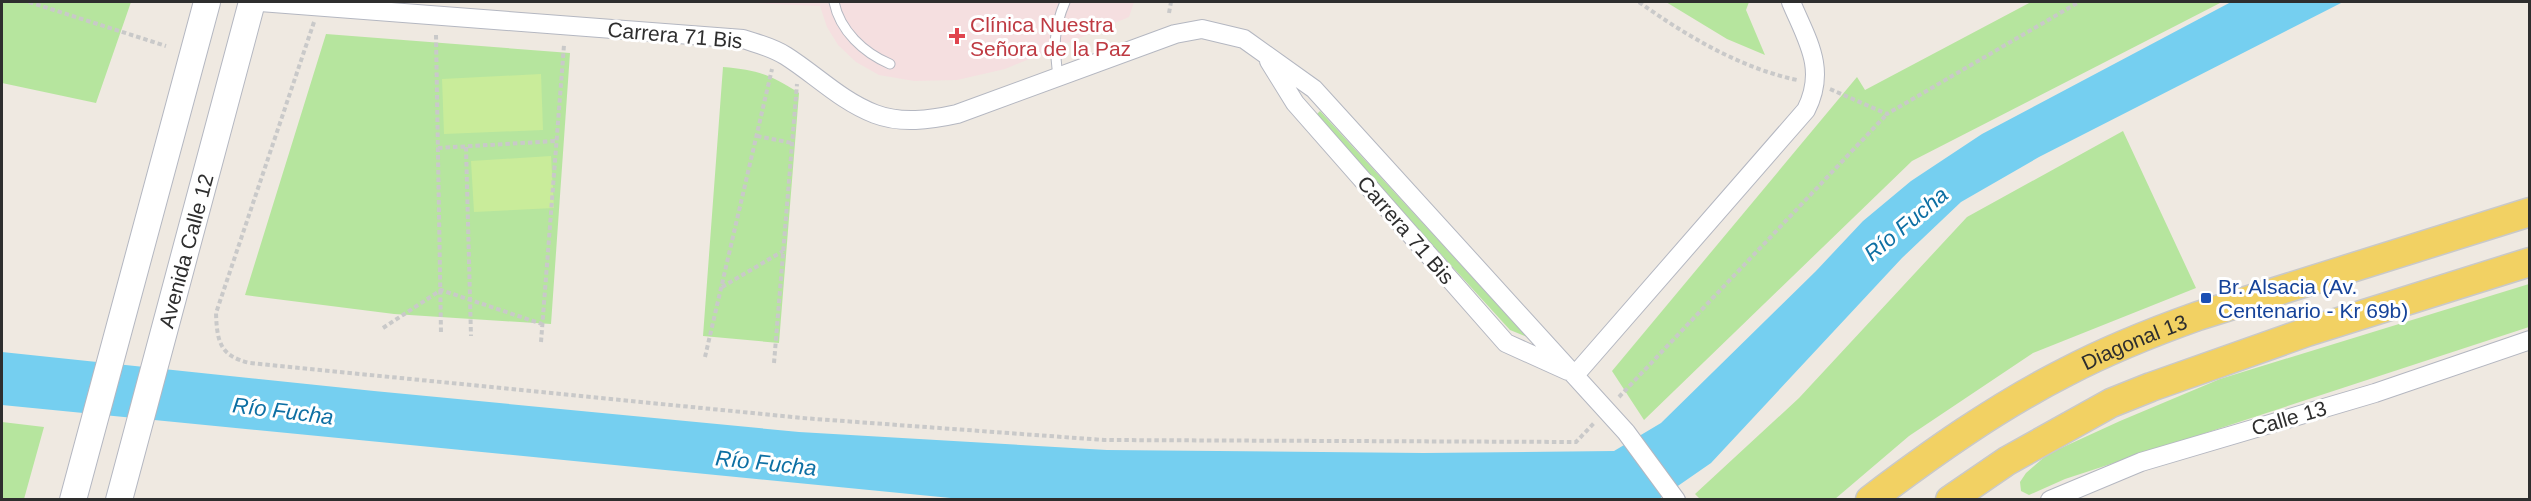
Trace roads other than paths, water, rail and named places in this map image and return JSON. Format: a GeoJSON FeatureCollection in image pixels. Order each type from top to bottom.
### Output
{"type":"FeatureCollection","features":[{"type":"Feature","properties":{"kind":"main road","name":"Avenida Calle 12"},"geometry":{"type":"LineString","coordinates":[[73,500],[207,2]]}},
{"type":"Feature","properties":{"kind":"main road","name":"Avenida Calle 12"},"geometry":{"type":"LineString","coordinates":[[119,500],[252,2]]}},
{"type":"Feature","properties":{"kind":"main road","name":"Diagonal 13"},"geometry":{"type":"LineString","coordinates":[[1870,500],[1976,425],[2030,392],[2067,371],[2150,334],[2198,316],[2529,212]]}},
{"type":"Feature","properties":{"kind":"main road"},"geometry":{"type":"LineString","coordinates":[[1950,500],[2007,461],[2111,404],[2151,387],[2307,332],[2529,262]]}},
{"type":"Feature","properties":{"kind":"main road"},"geometry":{"type":"LineString","coordinates":[[1989,500],[2007,461]]}},
{"type":"Feature","properties":{"kind":"street","name":"Carrera 71 Bis"},"geometry":{"type":"LineString","coordinates":[[260,2],[743,39],[767,46],[785,55],[847,101],[876,115],[905,120],[930,120],[957,114],[1175,34],[1202,28],[1244,39],[1314,89],[1626,432],[1676,500]]}},
{"type":"Feature","properties":{"kind":"street"},"geometry":{"type":"LineString","coordinates":[[1575,375],[1799,120],[1813,96],[1816,69],[1813,54],[1791,2]]}},
{"type":"Feature","properties":{"kind":"street","name":"Carrera 71 Bis"},"geometry":{"type":"LineString","coordinates":[[1264,53],[1295,103],[1506,343],[1575,375]]}},
{"type":"Feature","properties":{"kind":"street","name":"Calle 13"},"geometry":{"type":"LineString","coordinates":[[2050,500],[2141,462],[2375,393],[2529,340]]}},
{"type":"Feature","properties":{"kind":"lane"},"geometry":{"type":"LineString","coordinates":[[834,2],[848,31],[861,48],[890,64]]}},
{"type":"Feature","properties":{"kind":"lane"},"geometry":{"type":"LineString","coordinates":[[1058,76],[1054,47],[1056,23],[1065,2]]}},
{"type":"Feature","properties":{"kind":"water","name":"Río Fucha"},"geometry":{"type":"Polygon","coordinates":[[[2231,2],[2343,2],[2039,157],[1961,202],[1902,258],[1711,463],[1659,499],[961,499],[2,405],[2,352],[799,432],[1107,450],[1424,453],[1614,451],[1661,423],[1816,271],[1863,221],[1911,181],[1982,134],[2231,2]]]}},
{"type":"Feature","properties":{"kind":"place","name":"Clínica Nuestra Señora de la Paz"},"geometry":{"type":"Point","coordinates":[957,36]}},
{"type":"Feature","properties":{"kind":"place","name":"Br. Alsacia (Av. Centenario - Kr 69b)"},"geometry":{"type":"Point","coordinates":[2206,298]}}]}
